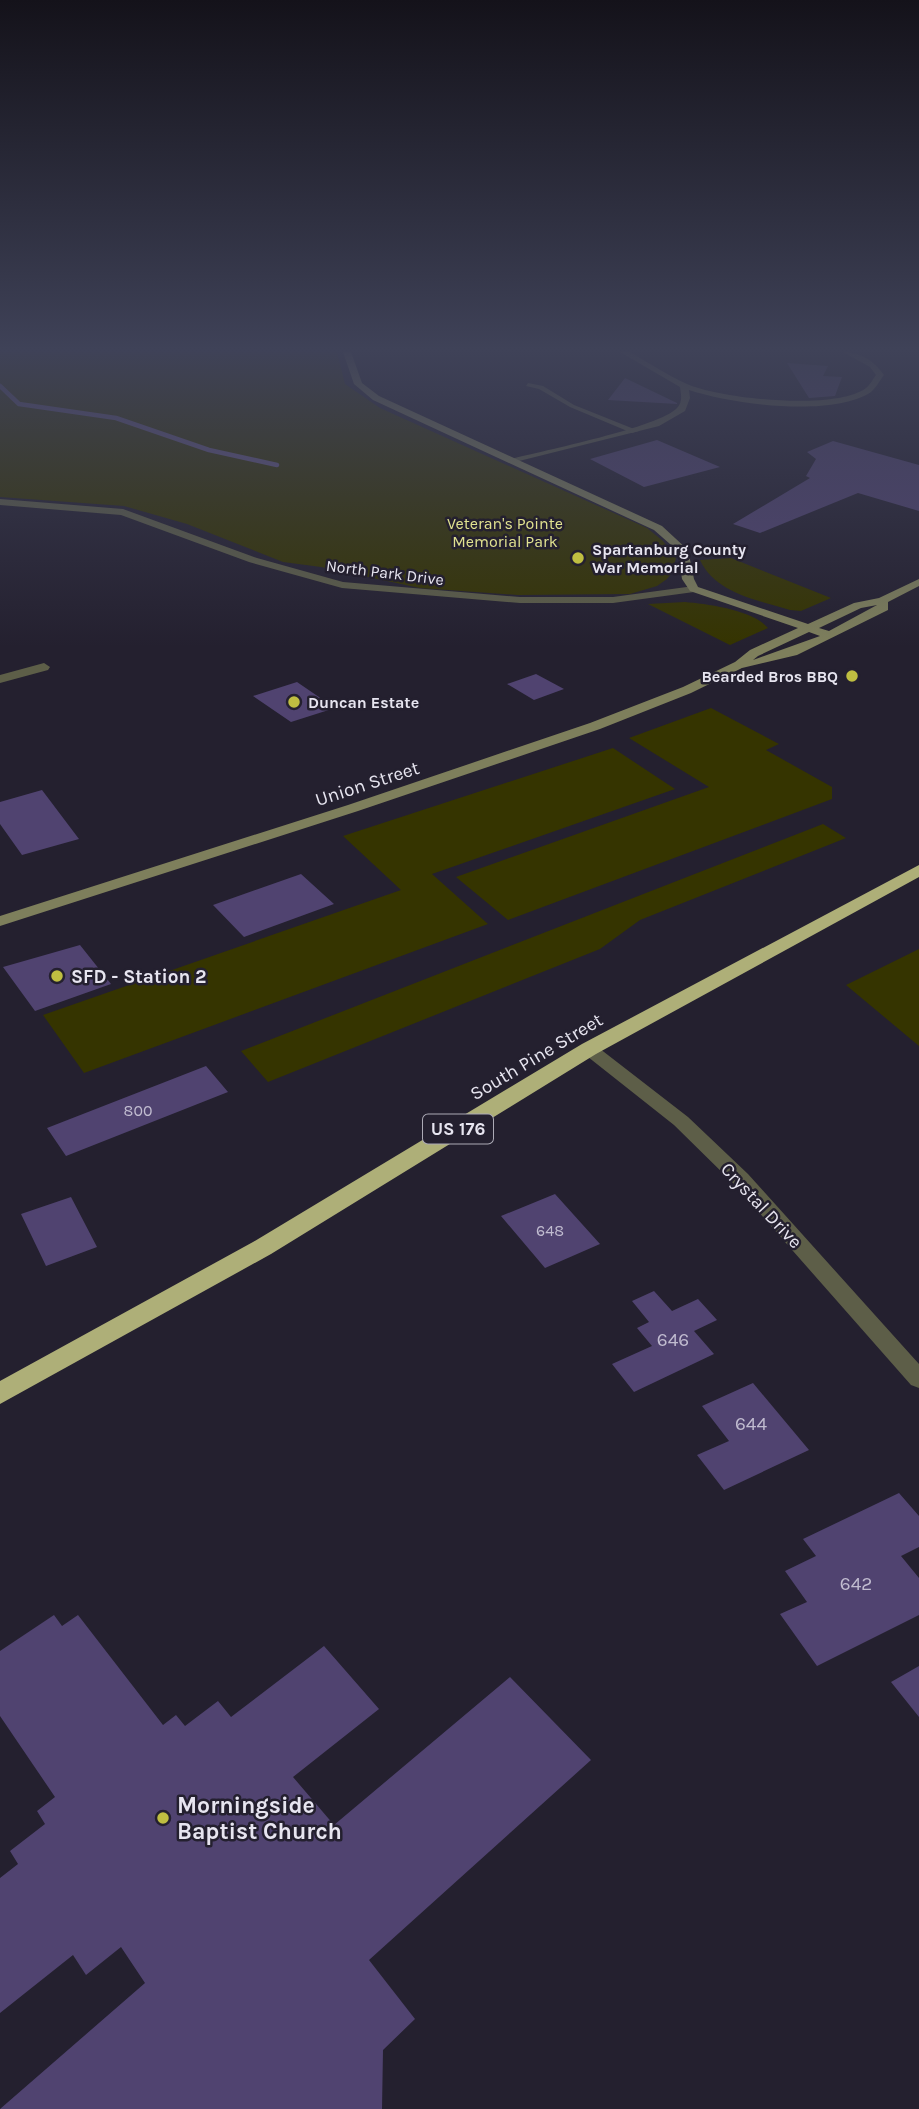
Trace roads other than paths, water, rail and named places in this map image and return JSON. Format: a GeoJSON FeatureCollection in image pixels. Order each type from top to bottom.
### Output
{"type":"FeatureCollection","features":[{"type":"Feature","properties":{"kind":"highway","name":"South Pine Street"},"geometry":{"type":"LineString","coordinates":[[0,1394],[262,1248],[589,1049],[919,870]]}},
{"type":"Feature","properties":{"kind":"main road"},"geometry":{"type":"LineString","coordinates":[[491,450],[621,509],[668,535],[683,550],[688,579],[694,589],[829,635]]}},
{"type":"Feature","properties":{"kind":"main road","name":"Union Street"},"geometry":{"type":"LineString","coordinates":[[0,921],[501,759],[687,690],[739,665],[754,653],[858,605],[882,601],[919,582]]}},
{"type":"Feature","properties":{"kind":"main road","name":"Union Street"},"geometry":{"type":"LineString","coordinates":[[739,665],[758,665],[829,635],[884,608],[882,601]]}},
{"type":"Feature","properties":{"kind":"street"},"geometry":{"type":"LineString","coordinates":[[514,461],[557,450]]}},
{"type":"Feature","properties":{"kind":"street","name":"North Park Drive"},"geometry":{"type":"LineString","coordinates":[[0,502],[124,512],[253,560],[342,585],[471,598],[546,600],[613,600],[694,589]]}},
{"type":"Feature","properties":{"kind":"street"},"geometry":{"type":"LineString","coordinates":[[0,679],[44,667]]}},
{"type":"Feature","properties":{"kind":"street","name":"Crystal Drive"},"geometry":{"type":"LineString","coordinates":[[589,1049],[672,1114],[741,1179],[919,1379]]}},
{"type":"Feature","properties":{"kind":"waterway"},"geometry":{"type":"LineString","coordinates":[[211,450],[277,465]]}},
{"type":"Feature","properties":{"kind":"place","name":"Spartanburg County War Memorial"},"geometry":{"type":"Point","coordinates":[578,558]}},
{"type":"Feature","properties":{"kind":"place","name":"Bearded Bros BBQ"},"geometry":{"type":"Point","coordinates":[852,676]}},
{"type":"Feature","properties":{"kind":"place","name":"Duncan Estate"},"geometry":{"type":"Point","coordinates":[294,702]}},
{"type":"Feature","properties":{"kind":"place","name":"SFD - Station 2"},"geometry":{"type":"Point","coordinates":[57,976]}},
{"type":"Feature","properties":{"kind":"place","name":"Morningside Baptist Church"},"geometry":{"type":"Point","coordinates":[163,1818]}},
{"type":"Feature","properties":{"kind":"park label","name":"Veteran's Pointe Memorial Park"},"geometry":{"type":"Point","coordinates":[505,532]}}]}
